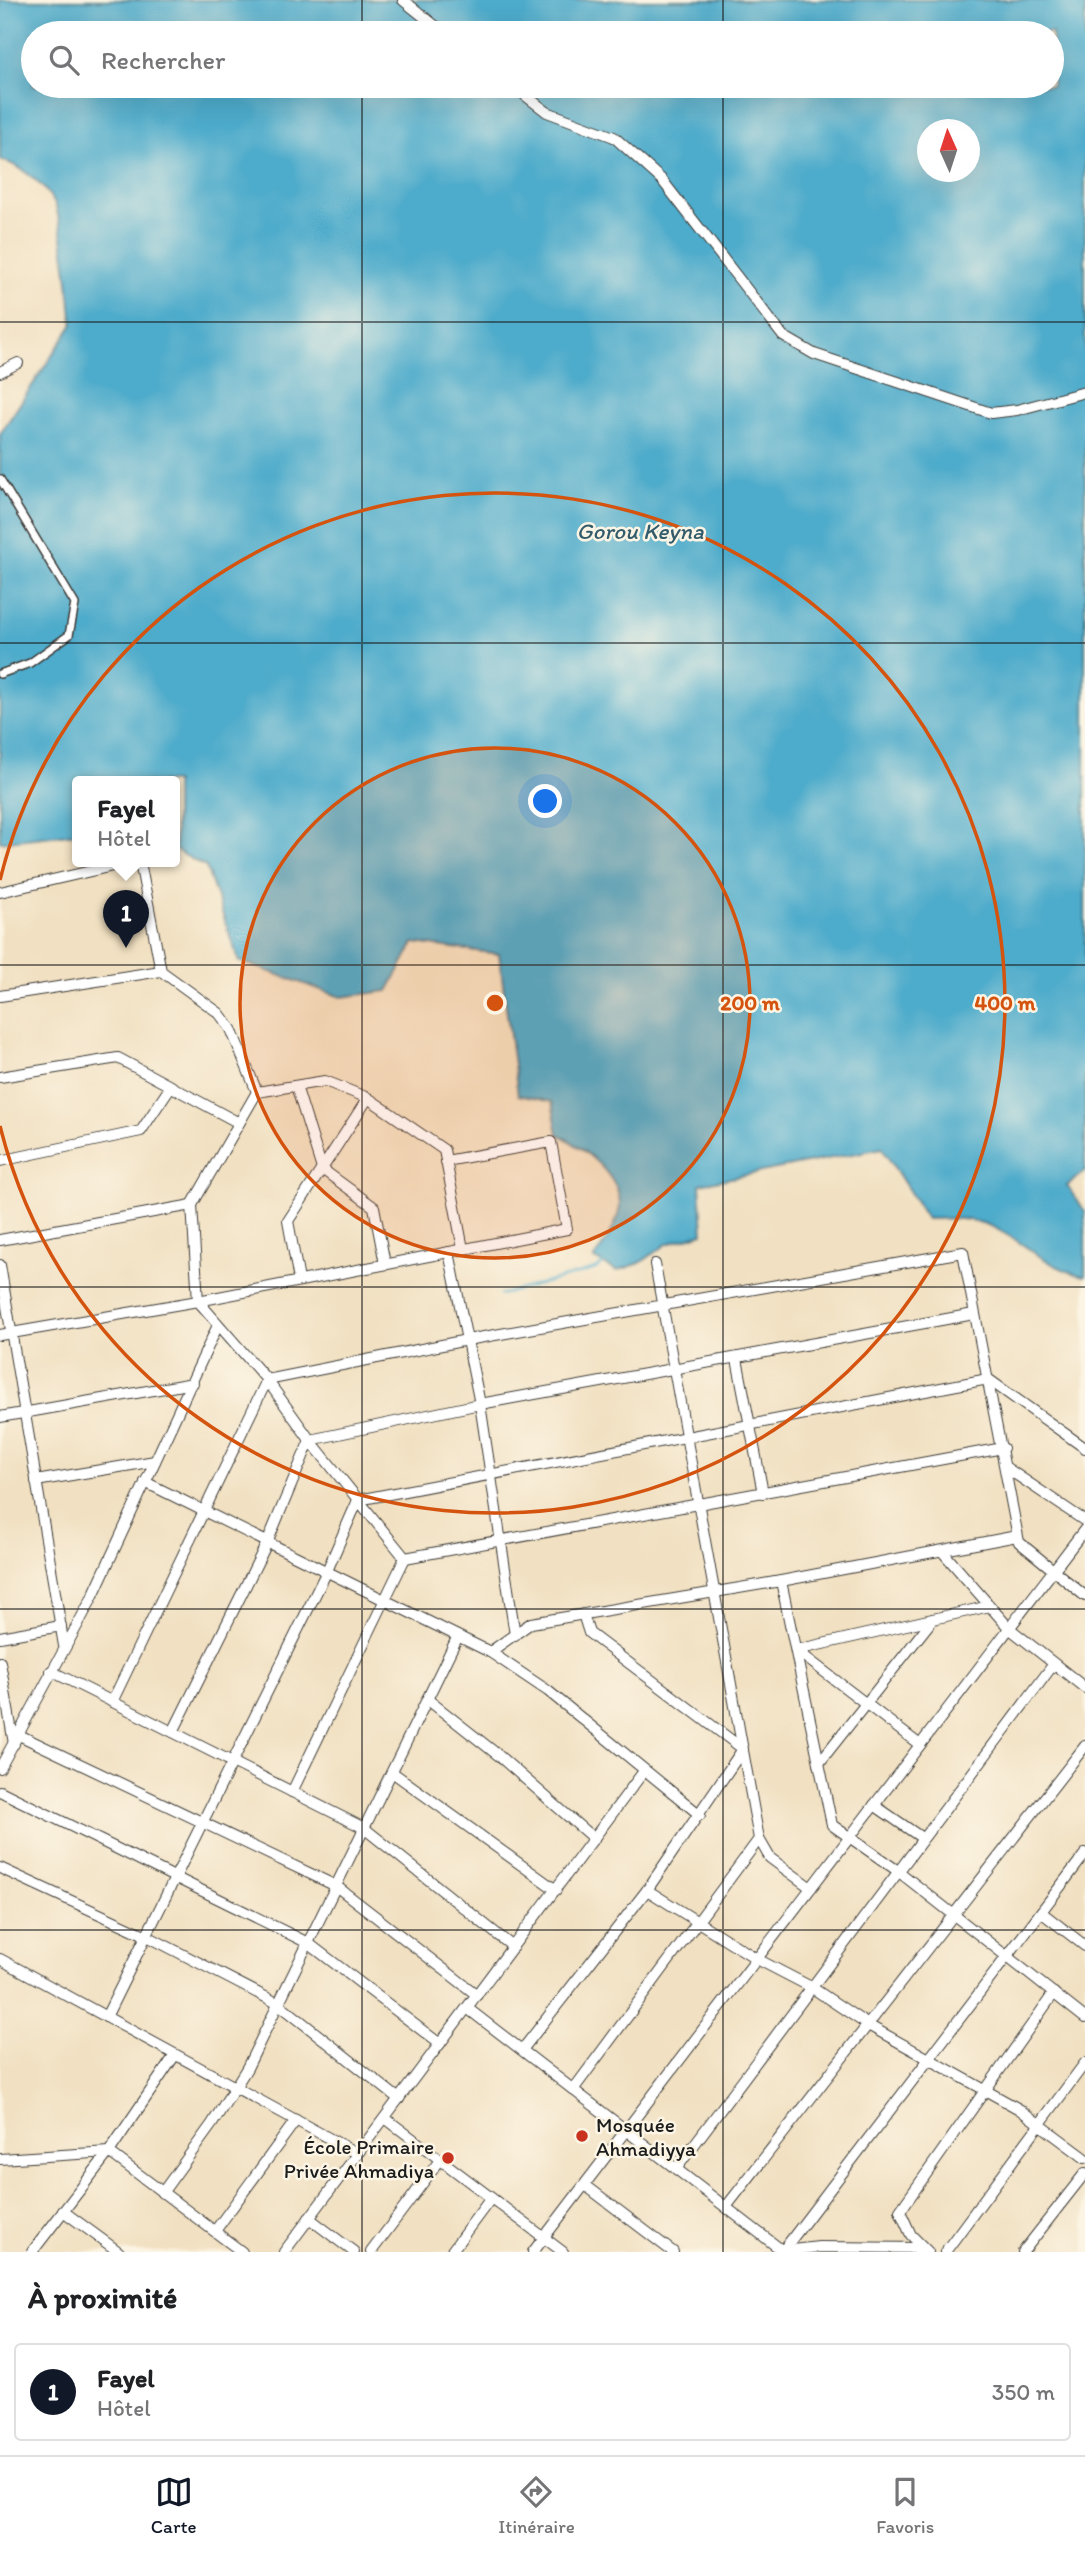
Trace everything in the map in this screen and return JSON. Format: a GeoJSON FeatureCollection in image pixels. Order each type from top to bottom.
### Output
{"type":"FeatureCollection","features":[{"type":"Feature","properties":{"kind":"street"},"geometry":{"type":"LineString","coordinates":[[403,0],[429,21]]}},
{"type":"Feature","properties":{"kind":"street"},"geometry":{"type":"LineString","coordinates":[[529,98],[547,111],[614,137],[662,180],[783,336],[814,354],[991,413],[1017,410],[1085,392]]}},
{"type":"Feature","properties":{"kind":"street"},"geometry":{"type":"LineString","coordinates":[[0,372],[18,363]]}},
{"type":"Feature","properties":{"kind":"street"},"geometry":{"type":"LineString","coordinates":[[0,479],[75,604],[69,635],[30,663],[0,674]]}},
{"type":"Feature","properties":{"kind":"street"},"geometry":{"type":"LineString","coordinates":[[0,892],[108,867]]}},
{"type":"Feature","properties":{"kind":"street"},"geometry":{"type":"LineString","coordinates":[[141,867],[161,971],[219,1013],[230,1029],[257,1092]]}},
{"type":"Feature","properties":{"kind":"street"},"geometry":{"type":"LineString","coordinates":[[0,996],[161,971]]}},
{"type":"Feature","properties":{"kind":"street"},"geometry":{"type":"LineString","coordinates":[[0,1077],[118,1058],[239,1123]]}},
{"type":"Feature","properties":{"kind":"street"},"geometry":{"type":"LineString","coordinates":[[257,1092],[325,1081],[368,1098],[444,1150],[463,1249]]}},
{"type":"Feature","properties":{"kind":"street"},"geometry":{"type":"LineString","coordinates":[[0,1161],[141,1131],[171,1086]]}},
{"type":"Feature","properties":{"kind":"street"},"geometry":{"type":"LineString","coordinates":[[296,1086],[322,1169],[374,1207],[385,1264]]}},
{"type":"Feature","properties":{"kind":"street"},"geometry":{"type":"LineString","coordinates":[[257,1092],[192,1205],[198,1301],[267,1380],[310,1440],[405,1558]]}},
{"type":"Feature","properties":{"kind":"street"},"geometry":{"type":"LineString","coordinates":[[299,1280],[288,1221],[368,1098]]}},
{"type":"Feature","properties":{"kind":"street"},"geometry":{"type":"LineString","coordinates":[[0,1335],[198,1301],[567,1229],[551,1142],[446,1161]]}},
{"type":"Feature","properties":{"kind":"street"},"geometry":{"type":"LineString","coordinates":[[0,1240],[192,1205]]}},
{"type":"Feature","properties":{"kind":"street"},"geometry":{"type":"LineString","coordinates":[[449,1252],[480,1404],[515,1635]]}},
{"type":"Feature","properties":{"kind":"street"},"geometry":{"type":"LineString","coordinates":[[267,1380],[467,1340],[963,1252],[1003,1448],[1019,1542],[1085,1595]]}},
{"type":"Feature","properties":{"kind":"street"},"geometry":{"type":"LineString","coordinates":[[656,1264],[759,1839],[770,1858],[811,1888]]}},
{"type":"Feature","properties":{"kind":"street"},"geometry":{"type":"LineString","coordinates":[[0,1265],[64,1646]]}},
{"type":"Feature","properties":{"kind":"street"},"geometry":{"type":"LineString","coordinates":[[310,1440],[480,1404],[974,1314]]}},
{"type":"Feature","properties":{"kind":"street"},"geometry":{"type":"LineString","coordinates":[[0,1768],[91,1600],[218,1325]]}},
{"type":"Feature","properties":{"kind":"street"},"geometry":{"type":"LineString","coordinates":[[737,1359],[763,1493]]}},
{"type":"Feature","properties":{"kind":"street"},"geometry":{"type":"LineString","coordinates":[[358,1500],[490,1472],[988,1379],[1085,1448]]}},
{"type":"Feature","properties":{"kind":"street"},"geometry":{"type":"LineString","coordinates":[[112,1702],[267,1380]]}},
{"type":"Feature","properties":{"kind":"street"},"geometry":{"type":"LineString","coordinates":[[0,1417],[193,1383]]}},
{"type":"Feature","properties":{"kind":"street"},"geometry":{"type":"LineString","coordinates":[[173,1732],[267,1543],[310,1440]]}},
{"type":"Feature","properties":{"kind":"street"},"geometry":{"type":"LineString","coordinates":[[405,1558],[1003,1448]]}},
{"type":"Feature","properties":{"kind":"street"},"geometry":{"type":"LineString","coordinates":[[36,1481],[155,1461]]}},
{"type":"Feature","properties":{"kind":"street"},"geometry":{"type":"LineString","coordinates":[[1005,1467],[1085,1521]]}},
{"type":"Feature","properties":{"kind":"street"},"geometry":{"type":"LineString","coordinates":[[145,1482],[457,1638],[491,1652],[548,1691],[700,1815]]}},
{"type":"Feature","properties":{"kind":"street"},"geometry":{"type":"LineString","coordinates":[[106,2017],[326,1573],[358,1500]]}},
{"type":"Feature","properties":{"kind":"street"},"geometry":{"type":"LineString","coordinates":[[533,2252],[1085,1529]]}},
{"type":"Feature","properties":{"kind":"street"},"geometry":{"type":"LineString","coordinates":[[491,1652],[531,1623],[780,1581],[1017,1536]]}},
{"type":"Feature","properties":{"kind":"street"},"geometry":{"type":"LineString","coordinates":[[942,1551],[1009,1628],[1085,1688]]}},
{"type":"Feature","properties":{"kind":"street"},"geometry":{"type":"LineString","coordinates":[[292,1792],[405,1558]]}},
{"type":"Feature","properties":{"kind":"street"},"geometry":{"type":"LineString","coordinates":[[780,1581],[832,1825],[898,1871],[1085,2018]]}},
{"type":"Feature","properties":{"kind":"street"},"geometry":{"type":"LineString","coordinates":[[796,1650],[990,1606]]}},
{"type":"Feature","properties":{"kind":"street"},"geometry":{"type":"LineString","coordinates":[[583,1614],[589,1633],[743,1749]]}},
{"type":"Feature","properties":{"kind":"street"},"geometry":{"type":"LineString","coordinates":[[819,1763],[933,1619]]}},
{"type":"Feature","properties":{"kind":"street"},"geometry":{"type":"LineString","coordinates":[[0,1637],[61,1626]]}},
{"type":"Feature","properties":{"kind":"street"},"geometry":{"type":"LineString","coordinates":[[162,2193],[235,2087],[279,2004],[457,1638]]}},
{"type":"Feature","properties":{"kind":"street"},"geometry":{"type":"LineString","coordinates":[[796,1650],[920,1745]]}},
{"type":"Feature","properties":{"kind":"street"},"geometry":{"type":"LineString","coordinates":[[0,1662],[17,1739]]}},
{"type":"Feature","properties":{"kind":"street"},"geometry":{"type":"LineString","coordinates":[[676,2169],[1053,1665]]}},
{"type":"Feature","properties":{"kind":"street"},"geometry":{"type":"LineString","coordinates":[[51,1671],[364,1828],[513,1947]]}},
{"type":"Feature","properties":{"kind":"street"},"geometry":{"type":"LineString","coordinates":[[427,1699],[498,1755],[594,1839]]}},
{"type":"Feature","properties":{"kind":"street"},"geometry":{"type":"LineString","coordinates":[[17,1739],[204,1822],[336,1886],[477,1995]]}},
{"type":"Feature","properties":{"kind":"street"},"geometry":{"type":"LineString","coordinates":[[726,2207],[1085,1746]]}},
{"type":"Feature","properties":{"kind":"street"},"geometry":{"type":"LineString","coordinates":[[522,2050],[647,1890],[743,1749]]}},
{"type":"Feature","properties":{"kind":"street"},"geometry":{"type":"LineString","coordinates":[[284,2252],[644,1771]]}},
{"type":"Feature","properties":{"kind":"street"},"geometry":{"type":"LineString","coordinates":[[392,1772],[556,1890]]}},
{"type":"Feature","properties":{"kind":"street"},"geometry":{"type":"LineString","coordinates":[[0,1791],[309,1943],[440,2044]]}},
{"type":"Feature","properties":{"kind":"street"},"geometry":{"type":"LineString","coordinates":[[874,1805],[922,1838]]}},
{"type":"Feature","properties":{"kind":"street"},"geometry":{"type":"LineString","coordinates":[[573,2090],[759,1839]]}},
{"type":"Feature","properties":{"kind":"street"},"geometry":{"type":"LineString","coordinates":[[783,2252],[1084,1856]]}},
{"type":"Feature","properties":{"kind":"street"},"geometry":{"type":"LineString","coordinates":[[0,1868],[147,1936],[279,2004],[399,2099]]}},
{"type":"Feature","properties":{"kind":"street"},"geometry":{"type":"LineString","coordinates":[[647,1890],[757,1959],[811,1987],[868,2025],[1040,2124],[1085,2158]]}},
{"type":"Feature","properties":{"kind":"street"},"geometry":{"type":"LineString","coordinates":[[1041,1912],[1085,1945]]}},
{"type":"Feature","properties":{"kind":"street"},"geometry":{"type":"LineString","coordinates":[[0,1959],[358,2154]]}},
{"type":"Feature","properties":{"kind":"street"},"geometry":{"type":"LineString","coordinates":[[925,2250],[911,2235],[900,2211],[1054,1993]]}},
{"type":"Feature","properties":{"kind":"street"},"geometry":{"type":"LineString","coordinates":[[467,2008],[783,2252],[818,2247],[925,2250]]}},
{"type":"Feature","properties":{"kind":"street"},"geometry":{"type":"LineString","coordinates":[[32,2252],[109,2152],[175,2055]]}},
{"type":"Feature","properties":{"kind":"street"},"geometry":{"type":"LineString","coordinates":[[945,2252],[1085,2063]]}},
{"type":"Feature","properties":{"kind":"street"},"geometry":{"type":"LineString","coordinates":[[385,2118],[563,2252]]}},
{"type":"Feature","properties":{"kind":"street"},"geometry":{"type":"LineString","coordinates":[[215,2231],[296,2120]]}},
{"type":"Feature","properties":{"kind":"street"},"geometry":{"type":"LineString","coordinates":[[0,2159],[109,2152],[242,2252]]}},
{"type":"Feature","properties":{"kind":"street"},"geometry":{"type":"LineString","coordinates":[[371,2252],[440,2160]]}},
{"type":"Feature","properties":{"kind":"street"},"geometry":{"type":"LineString","coordinates":[[1023,2252],[1085,2172]]}},
{"type":"Feature","properties":{"kind":"street"},"geometry":{"type":"LineString","coordinates":[[584,2185],[673,2252]]}},
{"type":"Feature","properties":{"kind":"street"},"geometry":{"type":"LineString","coordinates":[[451,2252],[491,2198]]}},
{"type":"Feature","properties":{"kind":"street"},"geometry":{"type":"LineString","coordinates":[[63,2211],[119,2252]]}},
{"type":"Feature","properties":{"kind":"street"},"geometry":{"type":"LineString","coordinates":[[309,2218],[354,2252]]}},
{"type":"Feature","properties":{"kind":"water","name":"Gorou Keyna"},"geometry":{"type":"Polygon","coordinates":[[[0,0],[1085,0],[1085,1171],[1067,1186],[1085,1212],[1085,1276],[1058,1267],[1001,1231],[980,1222],[950,1218],[927,1219],[882,1148],[700,1184],[703,1233],[667,1244],[640,1263],[617,1271],[594,1259],[617,1218],[619,1199],[616,1187],[600,1165],[558,1134],[552,1102],[518,1095],[499,954],[414,943],[388,991],[341,997],[239,961],[206,867],[180,853],[180,776],[72,776],[72,834],[0,842],[0,434],[73,324],[57,210],[44,188],[15,166],[0,160],[0,0]]]}},
{"type":"Feature","properties":{"kind":"waterway"},"geometry":{"type":"LineString","coordinates":[[500,1295],[596,1269],[604,1263]]}},
{"type":"Feature","properties":{"kind":"place","name":"Fayel"},"geometry":{"type":"Point","coordinates":[126,948]}},
{"type":"Feature","properties":{"kind":"place","name":"Mosquée Ahmadiyya"},"geometry":{"type":"Point","coordinates":[582,2136]}},
{"type":"Feature","properties":{"kind":"place","name":"École Primaire Privée Ahmadiya"},"geometry":{"type":"Point","coordinates":[448,2158]}}]}
